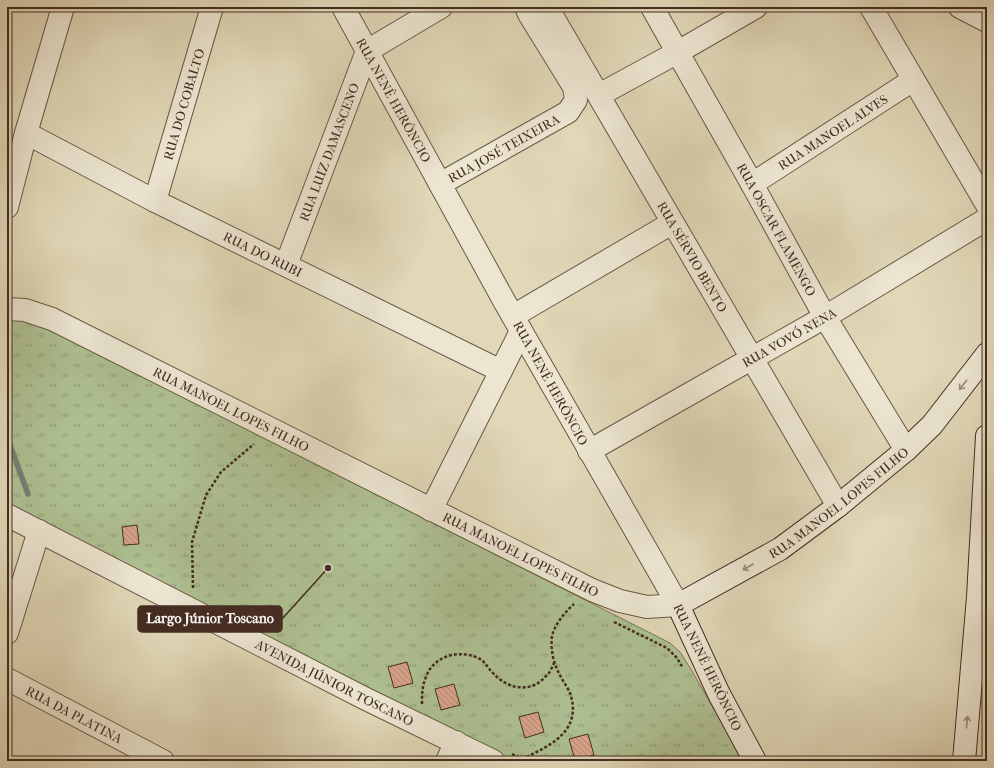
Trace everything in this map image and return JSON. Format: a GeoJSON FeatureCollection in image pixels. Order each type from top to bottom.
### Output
{"type":"FeatureCollection","features":[{"type":"Feature","properties":{"kind":"street"},"geometry":{"type":"LineString","coordinates":[[7,207],[26,133],[63,7]]}},
{"type":"Feature","properties":{"kind":"street","name":"RUA DO COBALTO"},"geometry":{"type":"LineString","coordinates":[[155,201],[212,7]]}},
{"type":"Feature","properties":{"kind":"street","name":"RUA NENÊ HERÔNCIO"},"geometry":{"type":"LineString","coordinates":[[343,7],[517,324],[678,605],[719,694],[756,761]]}},
{"type":"Feature","properties":{"kind":"street"},"geometry":{"type":"LineString","coordinates":[[367,51],[441,7]]}},
{"type":"Feature","properties":{"kind":"street","name":"RUA JOSÉ TEIXEIRA"},"geometry":{"type":"LineString","coordinates":[[440,184],[568,112],[576,100],[574,87],[526,7]]}},
{"type":"Feature","properties":{"kind":"street","name":"RUA SÉRVIO BENTO"},"geometry":{"type":"LineString","coordinates":[[547,7],[838,506]]}},
{"type":"Feature","properties":{"kind":"street","name":"RUA OSCAR FLAMENGO"},"geometry":{"type":"LineString","coordinates":[[652,7],[825,317],[906,450]]}},
{"type":"Feature","properties":{"kind":"street"},"geometry":{"type":"LineString","coordinates":[[599,94],[678,52],[756,7]]}},
{"type":"Feature","properties":{"kind":"street"},"geometry":{"type":"LineString","coordinates":[[871,7],[987,205]]}},
{"type":"Feature","properties":{"kind":"street"},"geometry":{"type":"LineString","coordinates":[[960,7],[987,21]]}},
{"type":"Feature","properties":{"kind":"street","name":"RUA LUIZ DAMASCENO"},"geometry":{"type":"LineString","coordinates":[[286,265],[367,51]]}},
{"type":"Feature","properties":{"kind":"street","name":"RUA MANOEL ALVES"},"geometry":{"type":"LineString","coordinates":[[752,184],[913,80]]}},
{"type":"Feature","properties":{"kind":"street","name":"RUA DO RUBI"},"geometry":{"type":"LineString","coordinates":[[26,133],[155,201],[501,371]]}},
{"type":"Feature","properties":{"kind":"street","name":"RUA VOVÓ NENA"},"geometry":{"type":"LineString","coordinates":[[589,451],[753,359],[987,219]]}},
{"type":"Feature","properties":{"kind":"street"},"geometry":{"type":"LineString","coordinates":[[431,510],[501,371],[517,324],[672,223]]}},
{"type":"Feature","properties":{"kind":"street","name":"RUA MANOEL LOPES FILHO"},"geometry":{"type":"LineString","coordinates":[[7,309],[25,310],[52,319],[592,590],[620,601],[647,607],[678,605],[780,549],[838,506],[906,450],[932,425],[987,354]]}},
{"type":"Feature","properties":{"kind":"street"},"geometry":{"type":"LineString","coordinates":[[964,761],[978,597],[987,436]]}},
{"type":"Feature","properties":{"kind":"street","name":"AVENIDA JÚNIOR TOSCANO"},"geometry":{"type":"LineString","coordinates":[[7,515],[39,530],[357,694],[451,752],[493,761]]}},
{"type":"Feature","properties":{"kind":"street"},"geometry":{"type":"LineString","coordinates":[[7,633],[39,530]]}},
{"type":"Feature","properties":{"kind":"street","name":"RUA DA PLATINA"},"geometry":{"type":"LineString","coordinates":[[7,679],[163,761]]}},
{"type":"Feature","properties":{"kind":"path"},"geometry":{"type":"LineString","coordinates":[[193,596],[192,542],[206,495],[221,472],[258,441]]}},
{"type":"Feature","properties":{"kind":"path"},"geometry":{"type":"LineString","coordinates":[[521,759],[544,749],[559,739],[568,728],[573,711],[570,693],[554,662],[552,645],[552,634],[564,614],[575,602],[568,599]]}},
{"type":"Feature","properties":{"kind":"path"},"geometry":{"type":"LineString","coordinates":[[610,620],[667,648],[677,658],[685,672]]}},
{"type":"Feature","properties":{"kind":"path"},"geometry":{"type":"LineString","coordinates":[[422,709],[422,689],[426,675],[437,662],[451,655],[462,653],[480,659],[506,685],[514,688],[523,688],[536,684],[546,676],[554,662]]}},
{"type":"Feature","properties":{"kind":"green space"},"geometry":{"type":"Polygon","coordinates":[[[16,320],[32,320],[63,332],[301,456],[670,643],[680,652],[692,671],[744,761],[514,761],[7,505],[7,322],[16,320]]]}},
{"type":"Feature","properties":{"kind":"building"},"geometry":{"type":"Polygon","coordinates":[[[137,525],[139,544],[124,545],[122,527],[137,525]]]}},
{"type":"Feature","properties":{"kind":"building"},"geometry":{"type":"Polygon","coordinates":[[[407,662],[413,683],[394,688],[388,667],[407,662]]]}},
{"type":"Feature","properties":{"kind":"building"},"geometry":{"type":"Polygon","coordinates":[[[454,684],[460,705],[441,710],[435,689],[454,684]]]}},
{"type":"Feature","properties":{"kind":"building"},"geometry":{"type":"Polygon","coordinates":[[[538,712],[544,732],[525,738],[519,717],[538,712]]]}},
{"type":"Feature","properties":{"kind":"building"},"geometry":{"type":"Polygon","coordinates":[[[588,734],[594,755],[575,760],[569,739],[588,734]]]}},
{"type":"Feature","properties":{"kind":"waterway"},"geometry":{"type":"LineString","coordinates":[[7,437],[28,494]]}},
{"type":"Feature","properties":{"kind":"place","name":"Largo Júnior Toscano"},"geometry":{"type":"Point","coordinates":[328,568]}}]}
